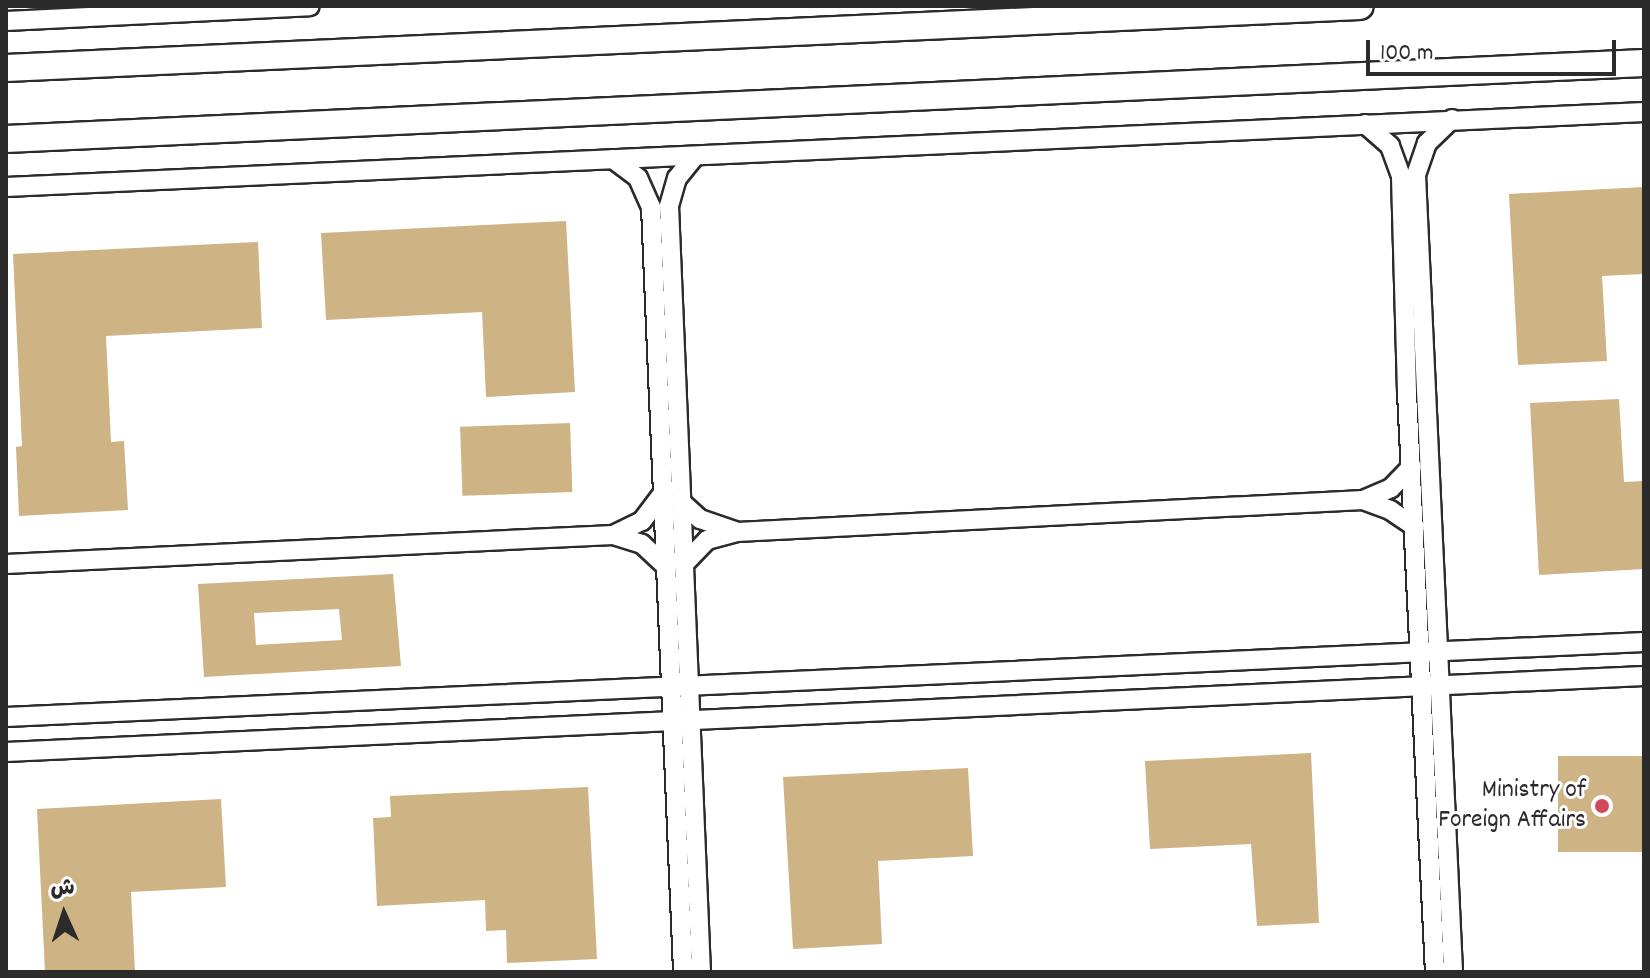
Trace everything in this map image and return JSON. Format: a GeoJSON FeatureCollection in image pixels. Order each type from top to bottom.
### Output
{"type":"FeatureCollection","features":[{"type":"Feature","properties":{"kind":"main road"},"geometry":{"type":"LineString","coordinates":[[6,68],[1360,6]]}},
{"type":"Feature","properties":{"kind":"main road"},"geometry":{"type":"LineString","coordinates":[[6,139],[1644,63]]}},
{"type":"Feature","properties":{"kind":"street"},"geometry":{"type":"LineString","coordinates":[[6,21],[310,6]]}},
{"type":"Feature","properties":{"kind":"street"},"geometry":{"type":"LineString","coordinates":[[6,187],[1644,112]]}},
{"type":"Feature","properties":{"kind":"street"},"geometry":{"type":"LineString","coordinates":[[1435,972],[1416,175],[1427,143],[1452,119]]}},
{"type":"Feature","properties":{"kind":"street"},"geometry":{"type":"LineString","coordinates":[[1365,124],[1390,146],[1401,177],[1415,527],[1429,652]]}},
{"type":"Feature","properties":{"kind":"street"},"geometry":{"type":"LineString","coordinates":[[695,156],[677,178],[669,206],[680,501],[675,565],[680,686],[701,972]]}},
{"type":"Feature","properties":{"kind":"street"},"geometry":{"type":"LineString","coordinates":[[613,159],[638,178],[651,207],[661,496],[675,565]]}},
{"type":"Feature","properties":{"kind":"street"},"geometry":{"type":"LineString","coordinates":[[675,565],[707,540],[737,532],[1363,500],[1391,488],[1412,466]]}},
{"type":"Feature","properties":{"kind":"street"},"geometry":{"type":"LineString","coordinates":[[613,535],[642,521],[661,496]]}},
{"type":"Feature","properties":{"kind":"street"},"geometry":{"type":"LineString","coordinates":[[1363,500],[1390,510],[1415,527]]}},
{"type":"Feature","properties":{"kind":"street"},"geometry":{"type":"LineString","coordinates":[[680,501],[700,519],[737,532]]}},
{"type":"Feature","properties":{"kind":"street"},"geometry":{"type":"LineString","coordinates":[[6,564],[613,535],[642,544],[675,565]]}},
{"type":"Feature","properties":{"kind":"street"},"geometry":{"type":"LineString","coordinates":[[6,717],[1644,642]]}},
{"type":"Feature","properties":{"kind":"street"},"geometry":{"type":"LineString","coordinates":[[6,752],[1644,676]]}},
{"type":"Feature","properties":{"kind":"street"},"geometry":{"type":"LineString","coordinates":[[1430,686],[1453,972]]}},
{"type":"Feature","properties":{"kind":"street"},"geometry":{"type":"LineString","coordinates":[[682,722],[683,972]]}},
{"type":"Feature","properties":{"kind":"building"},"geometry":{"type":"Polygon","coordinates":[[[1644,187],[1644,274],[1602,276],[1607,361],[1518,365],[1509,194],[1644,187]]]}},
{"type":"Feature","properties":{"kind":"building"},"geometry":{"type":"Polygon","coordinates":[[[566,221],[575,392],[486,397],[482,312],[326,320],[321,233],[566,221]]]}},
{"type":"Feature","properties":{"kind":"building"},"geometry":{"type":"Polygon","coordinates":[[[258,242],[262,328],[106,336],[111,442],[124,441],[128,510],[19,516],[16,447],[22,446],[13,254],[258,242]]]}},
{"type":"Feature","properties":{"kind":"building"},"geometry":{"type":"Polygon","coordinates":[[[1619,399],[1624,482],[1644,481],[1644,569],[1539,575],[1530,403],[1619,399]]]}},
{"type":"Feature","properties":{"kind":"building"},"geometry":{"type":"Polygon","coordinates":[[[570,423],[572,492],[462,496],[460,427],[570,423]]]}},
{"type":"Feature","properties":{"kind":"building"},"geometry":{"type":"Polygon","coordinates":[[[393,574],[401,666],[204,677],[198,584],[393,574]],[[339,609],[254,613],[256,645],[342,640],[339,609]]]}},
{"type":"Feature","properties":{"kind":"building"},"geometry":{"type":"Polygon","coordinates":[[[1311,753],[1319,923],[1257,926],[1251,844],[1150,849],[1145,761],[1311,753]]]}},
{"type":"Feature","properties":{"kind":"building","name":"Ministry of Foreign Affairs"},"geometry":{"type":"Polygon","coordinates":[[[1558,756],[1644,756],[1644,852],[1558,852],[1558,756]]]}},
{"type":"Feature","properties":{"kind":"building"},"geometry":{"type":"Polygon","coordinates":[[[968,768],[973,856],[878,861],[882,944],[793,949],[783,777],[968,768]]]}},
{"type":"Feature","properties":{"kind":"building"},"geometry":{"type":"Polygon","coordinates":[[[588,787],[597,959],[507,963],[506,930],[486,931],[485,900],[377,906],[373,818],[391,817],[390,796],[588,787]]]}},
{"type":"Feature","properties":{"kind":"building"},"geometry":{"type":"Polygon","coordinates":[[[221,799],[226,887],[131,892],[135,972],[45,972],[37,809],[221,799]]]}},
{"type":"Feature","properties":{"kind":"place","name":"Ministry of Foreign Affairs"},"geometry":{"type":"Point","coordinates":[1602,806]}}]}
